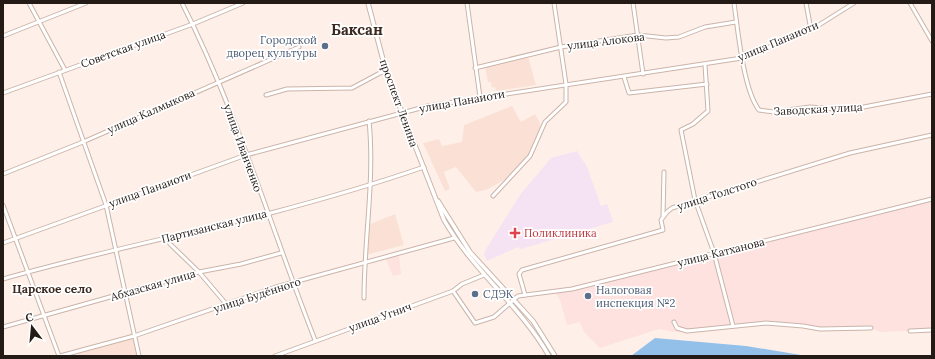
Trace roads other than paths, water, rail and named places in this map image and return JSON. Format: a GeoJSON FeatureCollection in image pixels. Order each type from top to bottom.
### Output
{"type":"FeatureCollection","features":[{"type":"Feature","properties":{"kind":"main road","name":"проспект Ленина"},"geometry":{"type":"LineString","coordinates":[[368,3],[386,71],[401,113],[438,201],[470,252],[512,301]]}},
{"type":"Feature","properties":{"kind":"main road","name":"проспект Ленина"},"geometry":{"type":"LineString","coordinates":[[438,201],[440,211],[454,238],[484,275],[512,301]]}},
{"type":"Feature","properties":{"kind":"main road"},"geometry":{"type":"LineString","coordinates":[[512,301],[533,330],[549,356]]}},
{"type":"Feature","properties":{"kind":"main road"},"geometry":{"type":"LineString","coordinates":[[512,301],[533,321],[555,356]]}},
{"type":"Feature","properties":{"kind":"street"},"geometry":{"type":"LineString","coordinates":[[29,3],[65,70]]}},
{"type":"Feature","properties":{"kind":"street"},"geometry":{"type":"LineString","coordinates":[[3,36],[86,3]]}},
{"type":"Feature","properties":{"kind":"street","name":"улица Иванченко"},"geometry":{"type":"LineString","coordinates":[[182,3],[219,81],[292,283],[315,340]]}},
{"type":"Feature","properties":{"kind":"street","name":"Советская улица"},"geometry":{"type":"LineString","coordinates":[[3,94],[59,72],[193,24],[243,3]]}},
{"type":"Feature","properties":{"kind":"street"},"geometry":{"type":"LineString","coordinates":[[467,3],[480,97]]}},
{"type":"Feature","properties":{"kind":"street"},"geometry":{"type":"LineString","coordinates":[[493,196],[530,156],[545,122],[566,102],[566,84],[554,3]]}},
{"type":"Feature","properties":{"kind":"street"},"geometry":{"type":"LineString","coordinates":[[633,3],[643,74]]}},
{"type":"Feature","properties":{"kind":"street"},"geometry":{"type":"LineString","coordinates":[[734,3],[742,58]]}},
{"type":"Feature","properties":{"kind":"street"},"geometry":{"type":"LineString","coordinates":[[806,3],[811,30]]}},
{"type":"Feature","properties":{"kind":"street","name":"улица Панаиоти"},"geometry":{"type":"LineString","coordinates":[[3,242],[246,156],[434,104],[705,65],[742,58],[811,30],[854,3]]}},
{"type":"Feature","properties":{"kind":"street"},"geometry":{"type":"LineString","coordinates":[[910,3],[932,41]]}},
{"type":"Feature","properties":{"kind":"street","name":"улица Алокова"},"geometry":{"type":"LineString","coordinates":[[475,68],[561,47],[638,35],[666,38],[679,37],[705,27],[736,22]]}},
{"type":"Feature","properties":{"kind":"street","name":"улица Калмыкова"},"geometry":{"type":"LineString","coordinates":[[3,174],[83,142],[219,81],[300,47]]}},
{"type":"Feature","properties":{"kind":"street","name":"Заводская улица"},"geometry":{"type":"LineString","coordinates":[[742,58],[754,103],[759,110],[774,112],[810,107],[848,110],[932,94]]}},
{"type":"Feature","properties":{"kind":"street"},"geometry":{"type":"LineString","coordinates":[[705,65],[708,110],[693,124],[681,130],[695,200],[714,253],[733,326]]}},
{"type":"Feature","properties":{"kind":"street"},"geometry":{"type":"LineString","coordinates":[[266,95],[287,89],[352,88],[386,71]]}},
{"type":"Feature","properties":{"kind":"street"},"geometry":{"type":"LineString","coordinates":[[59,72],[106,205],[114,249],[139,356]]}},
{"type":"Feature","properties":{"kind":"street"},"geometry":{"type":"LineString","coordinates":[[624,77],[629,93],[707,84]]}},
{"type":"Feature","properties":{"kind":"street"},"geometry":{"type":"LineString","coordinates":[[364,298],[364,261],[371,143],[369,121]]}},
{"type":"Feature","properties":{"kind":"street","name":"улица Толстого"},"geometry":{"type":"LineString","coordinates":[[525,295],[519,274],[522,270],[663,230],[661,220],[663,216],[672,208],[850,153],[932,135]]}},
{"type":"Feature","properties":{"kind":"street","name":"Партизанская улица"},"geometry":{"type":"LineString","coordinates":[[3,279],[114,249],[268,214],[369,186],[424,167]]}},
{"type":"Feature","properties":{"kind":"street"},"geometry":{"type":"LineString","coordinates":[[663,216],[664,172]]}},
{"type":"Feature","properties":{"kind":"street","name":"улица Катханова"},"geometry":{"type":"LineString","coordinates":[[512,301],[525,295],[572,289],[932,199]]}},
{"type":"Feature","properties":{"kind":"street"},"geometry":{"type":"LineString","coordinates":[[3,205],[17,238],[44,316],[60,356]]}},
{"type":"Feature","properties":{"kind":"street"},"geometry":{"type":"LineString","coordinates":[[167,238],[170,244],[199,272],[227,305]]}},
{"type":"Feature","properties":{"kind":"street","name":"улица Будённого"},"geometry":{"type":"LineString","coordinates":[[60,356],[134,336],[292,283],[364,261],[454,238]]}},
{"type":"Feature","properties":{"kind":"street","name":"Абхазская улица"},"geometry":{"type":"LineString","coordinates":[[3,327],[199,272],[241,264],[281,253]]}},
{"type":"Feature","properties":{"kind":"street","name":"улица Угнич"},"geometry":{"type":"LineString","coordinates":[[275,356],[315,340],[453,291],[462,284],[484,275]]}},
{"type":"Feature","properties":{"kind":"street"},"geometry":{"type":"LineString","coordinates":[[453,291],[475,323],[494,317],[512,301]]}},
{"type":"Feature","properties":{"kind":"street"},"geometry":{"type":"LineString","coordinates":[[674,322],[677,328],[687,331],[766,323],[820,329],[871,328]]}},
{"type":"Feature","properties":{"kind":"street"},"geometry":{"type":"LineString","coordinates":[[910,331],[932,330]]}},
{"type":"Feature","properties":{"kind":"water"},"geometry":{"type":"Polygon","coordinates":[[[655,338],[746,346],[807,356],[631,356],[655,338]]]}},
{"type":"Feature","properties":{"kind":"place","name":"Городской дворец культуры"},"geometry":{"type":"Point","coordinates":[325,46]}},
{"type":"Feature","properties":{"kind":"place","name":"Поликлиника"},"geometry":{"type":"Point","coordinates":[515,233]}},
{"type":"Feature","properties":{"kind":"place","name":"СДЭК"},"geometry":{"type":"Point","coordinates":[475,294]}},
{"type":"Feature","properties":{"kind":"place","name":"Налоговая инспекция №2"},"geometry":{"type":"Point","coordinates":[588,296]}},
{"type":"Feature","properties":{"kind":"district","name":"Баксан"},"geometry":{"type":"Point","coordinates":[357,29]}},
{"type":"Feature","properties":{"kind":"district","name":"Царское село"},"geometry":{"type":"Point","coordinates":[52,288]}}]}
